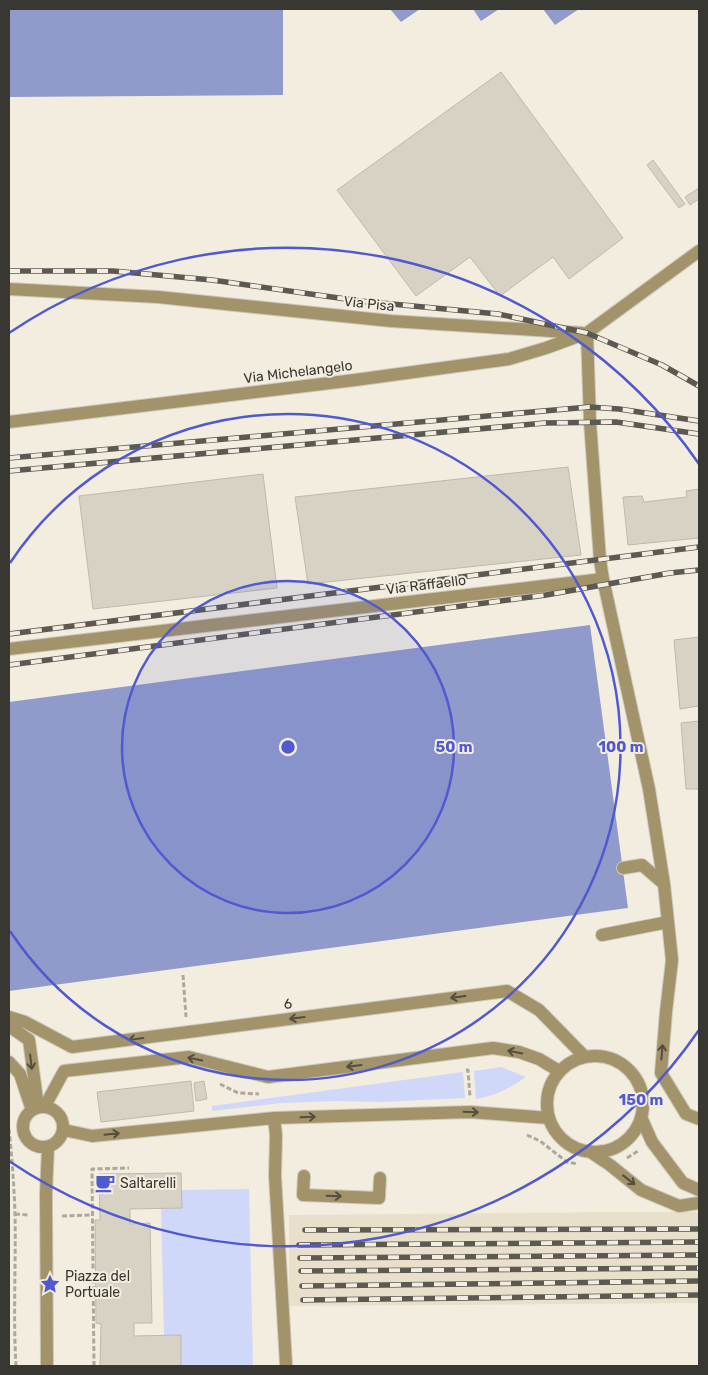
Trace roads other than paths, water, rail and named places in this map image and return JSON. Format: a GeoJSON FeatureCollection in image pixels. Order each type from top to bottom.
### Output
{"type":"FeatureCollection","features":[{"type":"Feature","properties":{"kind":"lane"},"geometry":{"type":"LineString","coordinates":[[699,250],[587,333],[590,422],[603,585],[649,789],[664,884],[672,960],[661,1073],[686,1114],[699,1119]]}},
{"type":"Feature","properties":{"kind":"lane","name":"Via Pisa"},"geometry":{"type":"LineString","coordinates":[[9,290],[158,297],[391,321],[587,333]]}},
{"type":"Feature","properties":{"kind":"lane","name":"Via Michelangelo"},"geometry":{"type":"LineString","coordinates":[[9,422],[355,380],[509,359],[587,333]]}},
{"type":"Feature","properties":{"kind":"lane","name":"Via Raffaello"},"geometry":{"type":"LineString","coordinates":[[9,649],[603,579]]}},
{"type":"Feature","properties":{"kind":"lane"},"geometry":{"type":"LineString","coordinates":[[623,868],[642,865],[664,884]]}},
{"type":"Feature","properties":{"kind":"lane"},"geometry":{"type":"LineString","coordinates":[[602,935],[668,922]]}},
{"type":"Feature","properties":{"kind":"lane","name":"6"},"geometry":{"type":"LineString","coordinates":[[9,1017],[25,1022],[72,1047],[507,991],[539,1010],[585,1057]]}},
{"type":"Feature","properties":{"kind":"lane"},"geometry":{"type":"LineString","coordinates":[[9,1026],[28,1040],[38,1108]]}},
{"type":"Feature","properties":{"kind":"lane"},"geometry":{"type":"LineString","coordinates":[[38,1108],[53,1109],[59,1114],[63,1122],[64,1130],[61,1138],[55,1144],[48,1147],[39,1147],[26,1138],[23,1130],[24,1122],[27,1115],[38,1108],[64,1071],[189,1057],[268,1077],[493,1048],[519,1052],[539,1059],[559,1071]]}},
{"type":"Feature","properties":{"kind":"lane"},"geometry":{"type":"LineString","coordinates":[[604,1056],[622,1064],[630,1071],[640,1088],[642,1098],[641,1117],[636,1128],[621,1144],[611,1149],[589,1151],[576,1148],[564,1140],[555,1130],[549,1118],[547,1106],[548,1093],[552,1082],[559,1071],[571,1062],[585,1057],[604,1056]]}},
{"type":"Feature","properties":{"kind":"lane"},"geometry":{"type":"LineString","coordinates":[[9,1062],[20,1074],[38,1108]]}},
{"type":"Feature","properties":{"kind":"lane"},"geometry":{"type":"LineString","coordinates":[[64,1130],[92,1136],[274,1118],[470,1112],[549,1118]]}},
{"type":"Feature","properties":{"kind":"lane"},"geometry":{"type":"LineString","coordinates":[[641,1117],[652,1142],[683,1183],[699,1190]]}},
{"type":"Feature","properties":{"kind":"lane"},"geometry":{"type":"LineString","coordinates":[[274,1118],[276,1135],[275,1176],[286,1364]]}},
{"type":"Feature","properties":{"kind":"lane"},"geometry":{"type":"LineString","coordinates":[[47,1366],[46,1194],[48,1147]]}},
{"type":"Feature","properties":{"kind":"lane"},"geometry":{"type":"LineString","coordinates":[[589,1151],[642,1190],[679,1206],[699,1203]]}},
{"type":"Feature","properties":{"kind":"lane"},"geometry":{"type":"LineString","coordinates":[[304,1176],[303,1195],[379,1198],[380,1178]]}},
{"type":"Feature","properties":{"kind":"railway"},"geometry":{"type":"LineString","coordinates":[[9,271],[113,271],[212,280],[360,301],[498,314],[587,333],[662,365],[699,386]]}},
{"type":"Feature","properties":{"kind":"railway"},"geometry":{"type":"LineString","coordinates":[[9,458],[589,407],[619,409],[699,421]]}},
{"type":"Feature","properties":{"kind":"railway"},"geometry":{"type":"LineString","coordinates":[[9,471],[545,423],[616,422],[699,434]]}},
{"type":"Feature","properties":{"kind":"railway"},"geometry":{"type":"LineString","coordinates":[[9,634],[699,547]]}},
{"type":"Feature","properties":{"kind":"railway"},"geometry":{"type":"LineString","coordinates":[[9,665],[546,595],[670,573],[699,570]]}},
{"type":"Feature","properties":{"kind":"railway"},"geometry":{"type":"LineString","coordinates":[[305,1230],[699,1229]]}},
{"type":"Feature","properties":{"kind":"railway"},"geometry":{"type":"LineString","coordinates":[[299,1245],[699,1242]]}},
{"type":"Feature","properties":{"kind":"railway"},"geometry":{"type":"LineString","coordinates":[[300,1258],[699,1255]]}},
{"type":"Feature","properties":{"kind":"railway"},"geometry":{"type":"LineString","coordinates":[[301,1271],[699,1268]]}},
{"type":"Feature","properties":{"kind":"railway"},"geometry":{"type":"LineString","coordinates":[[302,1286],[699,1281]]}},
{"type":"Feature","properties":{"kind":"railway"},"geometry":{"type":"LineString","coordinates":[[303,1300],[699,1295]]}},
{"type":"Feature","properties":{"kind":"place","name":"Saltarelli"},"geometry":{"type":"Point","coordinates":[105,1183]}},
{"type":"Feature","properties":{"kind":"place","name":"Piazza del Portuale"},"geometry":{"type":"Point","coordinates":[50,1284]}}]}
